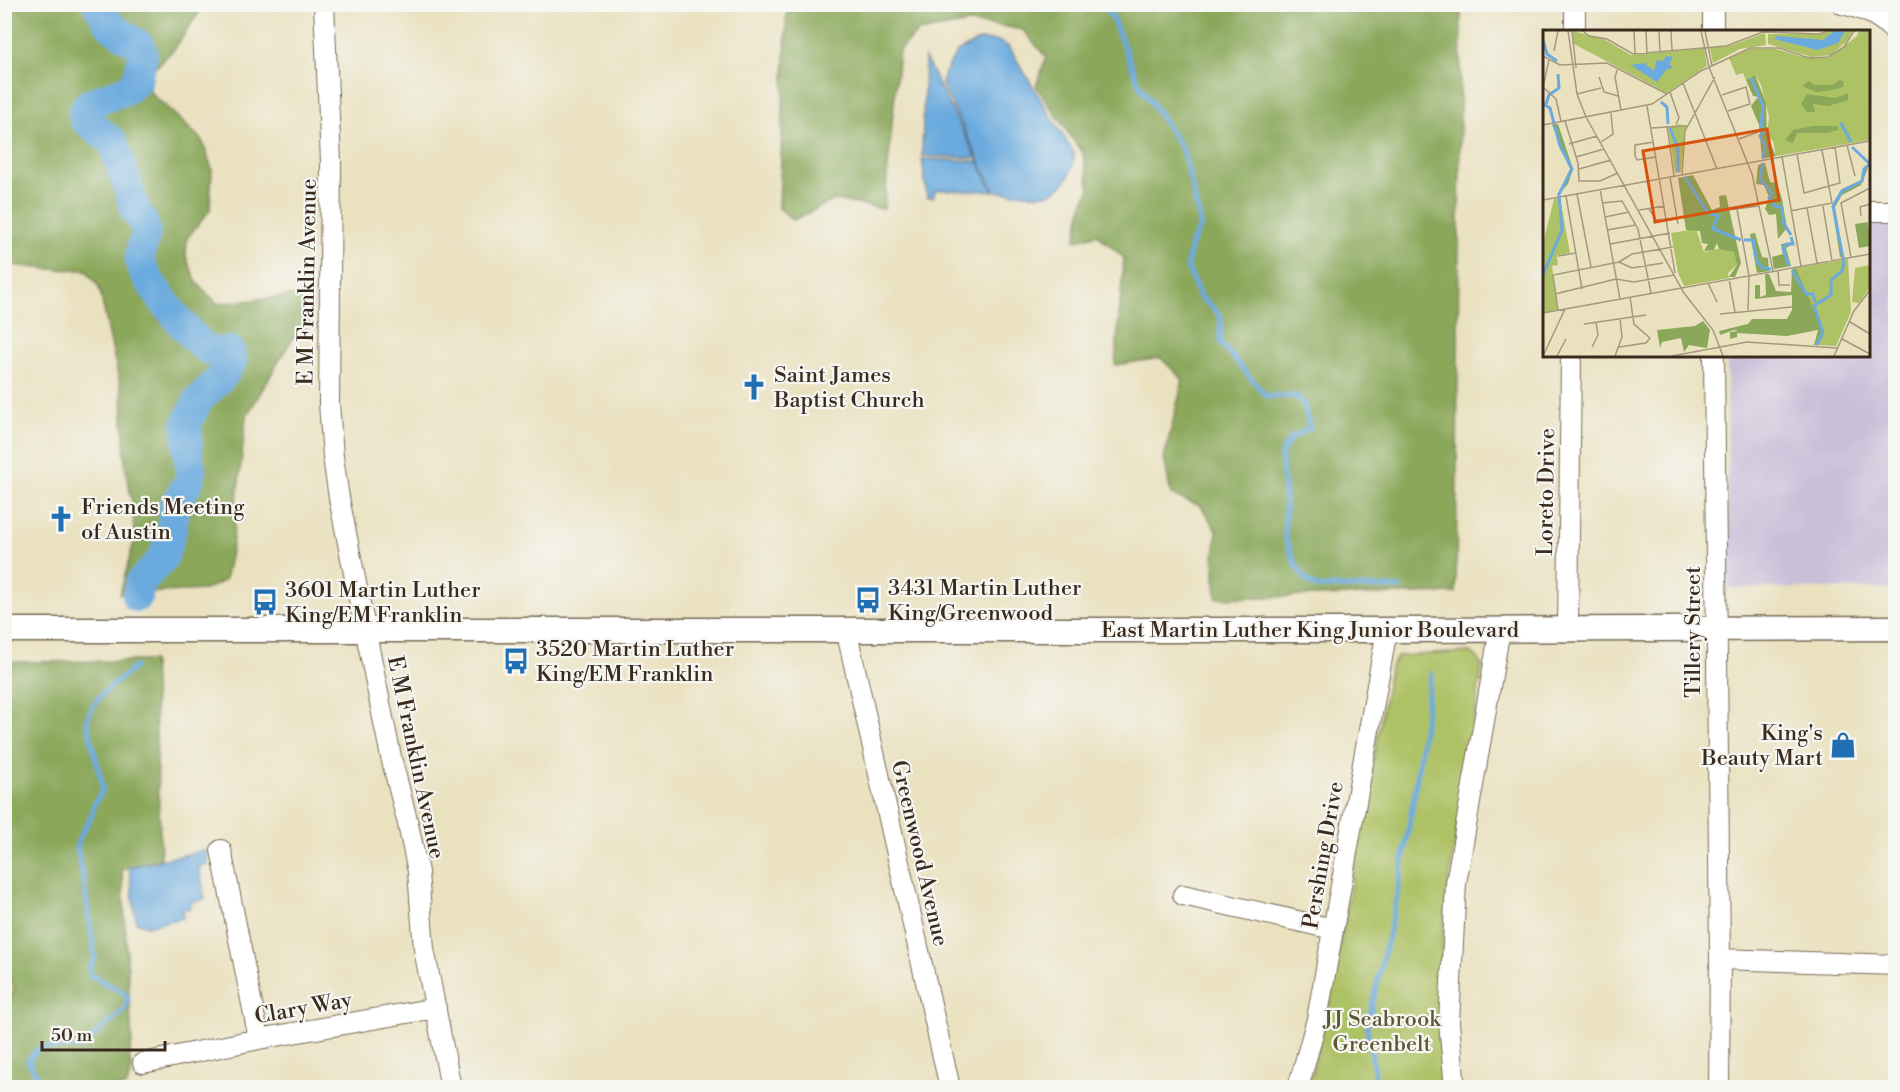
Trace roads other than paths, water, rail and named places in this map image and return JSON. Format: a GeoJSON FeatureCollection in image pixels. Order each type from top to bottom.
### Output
{"type":"FeatureCollection","features":[{"type":"Feature","properties":{"kind":"main road","name":"East Martin Luther King Junior Boulevard"},"geometry":{"type":"LineString","coordinates":[[4,630],[1896,628]]}},
{"type":"Feature","properties":{"kind":"street","name":"E M Franklin Avenue"},"geometry":{"type":"LineString","coordinates":[[324,4],[331,162],[329,419],[339,498],[391,757],[418,872],[424,949],[451,1088]]}},
{"type":"Feature","properties":{"kind":"street"},"geometry":{"type":"LineString","coordinates":[[1575,4],[1575,30]]}},
{"type":"Feature","properties":{"kind":"street"},"geometry":{"type":"LineString","coordinates":[[1713,4],[1713,30]]}},
{"type":"Feature","properties":{"kind":"street"},"geometry":{"type":"LineString","coordinates":[[1842,4],[1865,10],[1880,18],[1896,34]]}},
{"type":"Feature","properties":{"kind":"street"},"geometry":{"type":"LineString","coordinates":[[1870,211],[1896,211]]}},
{"type":"Feature","properties":{"kind":"street","name":"Loreto Drive"},"geometry":{"type":"LineString","coordinates":[[1568,628],[1571,357]]}},
{"type":"Feature","properties":{"kind":"street","name":"Tillery Street"},"geometry":{"type":"LineString","coordinates":[[1714,357],[1720,959],[1719,1088]]}},
{"type":"Feature","properties":{"kind":"street","name":"Greenwood Avenue"},"geometry":{"type":"LineString","coordinates":[[846,629],[950,1088]]}},
{"type":"Feature","properties":{"kind":"street"},"geometry":{"type":"LineString","coordinates":[[1455,1088],[1449,1023],[1456,883],[1500,629]]}},
{"type":"Feature","properties":{"kind":"street","name":"Pershing Drive"},"geometry":{"type":"LineString","coordinates":[[1298,1088],[1317,1019],[1388,630]]}},
{"type":"Feature","properties":{"kind":"street"},"geometry":{"type":"LineString","coordinates":[[221,850],[259,1039]]}},
{"type":"Feature","properties":{"kind":"street"},"geometry":{"type":"LineString","coordinates":[[1183,895],[1334,929]]}},
{"type":"Feature","properties":{"kind":"street"},"geometry":{"type":"LineString","coordinates":[[1720,959],[1896,965]]}},
{"type":"Feature","properties":{"kind":"street","name":"Clary Way"},"geometry":{"type":"LineString","coordinates":[[143,1063],[259,1039],[436,1008]]}},
{"type":"Feature","properties":{"kind":"water"},"geometry":{"type":"Polygon","coordinates":[[[979,40],[998,41],[1009,47],[1074,154],[1073,166],[1068,177],[1051,193],[994,191],[942,84],[945,73],[957,52],[979,40]]]}},
{"type":"Feature","properties":{"kind":"water"},"geometry":{"type":"Polygon","coordinates":[[[925,58],[977,158],[922,156],[925,58]]]}},
{"type":"Feature","properties":{"kind":"water"},"geometry":{"type":"Polygon","coordinates":[[[922,159],[978,161],[993,191],[936,190],[933,197],[927,197],[922,159]]]}},
{"type":"Feature","properties":{"kind":"water"},"geometry":{"type":"Polygon","coordinates":[[[206,850],[208,864],[199,866],[205,899],[191,902],[191,908],[182,910],[183,918],[147,926],[136,922],[129,867],[206,850]]]}},
{"type":"Feature","properties":{"kind":"waterway"},"geometry":{"type":"LineString","coordinates":[[97,4],[111,26],[139,45],[143,54],[137,81],[126,90],[88,104],[83,112],[84,119],[113,142],[136,212],[145,228],[140,252],[141,265],[145,273],[172,312],[194,338],[211,351],[230,351],[232,361],[225,373],[197,402],[187,423],[191,471],[189,481],[174,506],[172,529],[163,558],[140,583],[137,597]]}},
{"type":"Feature","properties":{"kind":"waterway"},"geometry":{"type":"LineString","coordinates":[[1101,4],[1111,15],[1139,84],[1183,150],[1201,225],[1191,244],[1187,267],[1200,297],[1221,318],[1220,342],[1266,396],[1297,396],[1304,406],[1310,428],[1291,438],[1281,454],[1285,537],[1295,563],[1306,580],[1316,587],[1400,588]]}},
{"type":"Feature","properties":{"kind":"waterway"},"geometry":{"type":"LineString","coordinates":[[43,1088],[28,1060],[39,1048],[82,1047],[125,1009],[128,997],[123,992],[90,975],[90,967],[95,957],[77,848],[78,840],[92,815],[94,804],[102,792],[102,783],[87,722],[89,713],[99,698],[135,667]]}},
{"type":"Feature","properties":{"kind":"waterway"},"geometry":{"type":"LineString","coordinates":[[1377,1088],[1367,1027],[1396,901],[1415,790],[1431,674]]}},
{"type":"Feature","properties":{"kind":"place","name":"Saint James Baptist Church"},"geometry":{"type":"Point","coordinates":[754,387]}},
{"type":"Feature","properties":{"kind":"place","name":"Friends Meeting of Austin"},"geometry":{"type":"Point","coordinates":[61,519]}},
{"type":"Feature","properties":{"kind":"place","name":"3431 Martin Luther King/Greenwood"},"geometry":{"type":"Point","coordinates":[868,600]}},
{"type":"Feature","properties":{"kind":"place","name":"3601 Martin Luther King/EM Franklin"},"geometry":{"type":"Point","coordinates":[265,602]}},
{"type":"Feature","properties":{"kind":"place","name":"3520 Martin Luther King/EM Franklin"},"geometry":{"type":"Point","coordinates":[516,661]}},
{"type":"Feature","properties":{"kind":"place","name":"King's Beauty Mart"},"geometry":{"type":"Point","coordinates":[1843,745]}},
{"type":"Feature","properties":{"kind":"park label","name":"JJ Seabrook Greenbelt"},"geometry":{"type":"Point","coordinates":[1382,1030]}}]}
